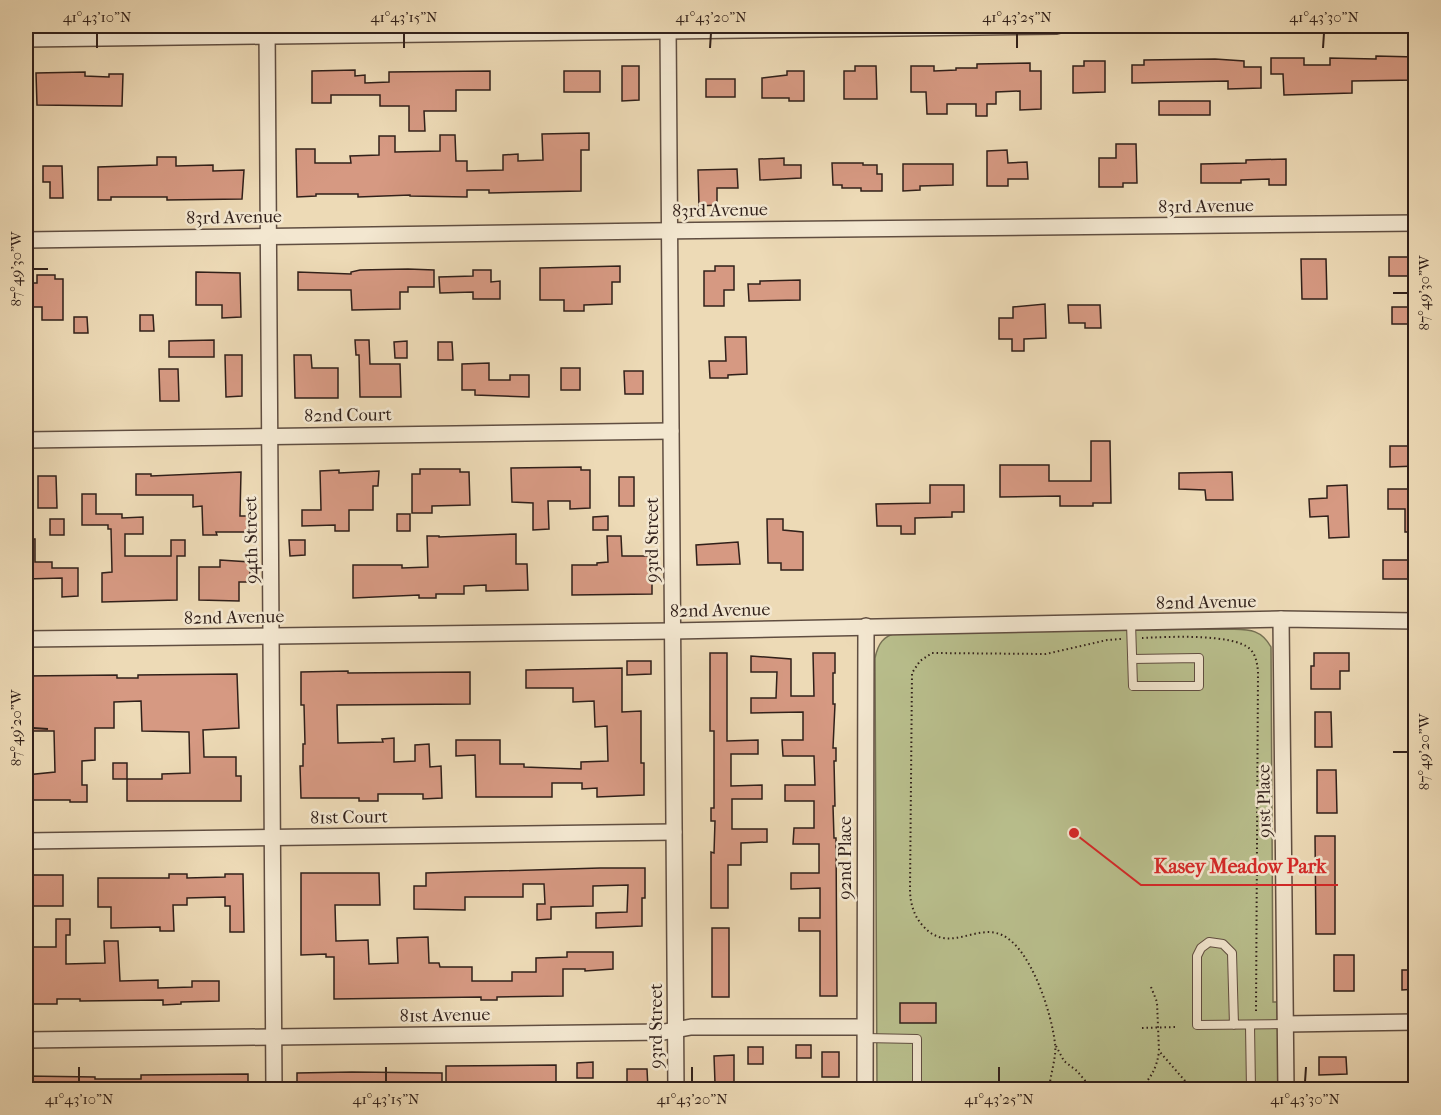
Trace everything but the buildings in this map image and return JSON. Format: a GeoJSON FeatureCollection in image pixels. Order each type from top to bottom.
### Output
{"type":"FeatureCollection","features":[{"type":"Feature","properties":{"kind":"street"},"geometry":{"type":"LineString","coordinates":[[26,39],[268,31],[1058,26]]}},
{"type":"Feature","properties":{"kind":"street","name":"93rd Street"},"geometry":{"type":"LineString","coordinates":[[668,28],[676,1089]]}},
{"type":"Feature","properties":{"kind":"street","name":"94th Street"},"geometry":{"type":"LineString","coordinates":[[268,31],[268,436],[272,636],[274,1089]]}},
{"type":"Feature","properties":{"kind":"street","name":"83rd Avenue"},"geometry":{"type":"LineString","coordinates":[[26,240],[669,230],[1416,223]]}},
{"type":"Feature","properties":{"kind":"street","name":"82nd Court"},"geometry":{"type":"LineString","coordinates":[[26,440],[671,431]]}},
{"type":"Feature","properties":{"kind":"street","name":"82nd Avenue"},"geometry":{"type":"LineString","coordinates":[[26,639],[1281,620],[1416,621]]}},
{"type":"Feature","properties":{"kind":"street","name":"91st Place"},"geometry":{"type":"LineString","coordinates":[[1281,620],[1286,1089]]}},
{"type":"Feature","properties":{"kind":"street","name":"92nd Place"},"geometry":{"type":"LineString","coordinates":[[865,1089],[866,626]]}},
{"type":"Feature","properties":{"kind":"street","name":"81st Court"},"geometry":{"type":"LineString","coordinates":[[26,840],[674,832]]}},
{"type":"Feature","properties":{"kind":"street"},"geometry":{"type":"LineString","coordinates":[[1286,1024],[1416,1022]]}},
{"type":"Feature","properties":{"kind":"street","name":"81st Avenue"},"geometry":{"type":"LineString","coordinates":[[26,1040],[657,1032],[691,1027],[864,1033]]}},
{"type":"Feature","properties":{"kind":"lane"},"geometry":{"type":"LineString","coordinates":[[1131,623],[1131,639],[1133,686],[1199,686],[1199,658],[1132,658]]}},
{"type":"Feature","properties":{"kind":"lane"},"geometry":{"type":"LineString","coordinates":[[1234,1025],[1232,953],[1223,944],[1209,942],[1201,948],[1197,956],[1197,1025],[1234,1025],[1253,1025],[1286,1024]]}},
{"type":"Feature","properties":{"kind":"lane"},"geometry":{"type":"LineString","coordinates":[[1251,1089],[1253,1025]]}},
{"type":"Feature","properties":{"kind":"lane"},"geometry":{"type":"LineString","coordinates":[[864,1033],[917,1039],[917,1089]]}},
{"type":"Feature","properties":{"kind":"path"},"geometry":{"type":"LineString","coordinates":[[1093,1089],[1064,1060],[1056,1046],[1038,980],[1011,940],[993,932],[954,939],[936,937],[919,922],[913,909],[910,889],[912,673],[920,661],[932,653],[1046,654],[1107,640],[1131,639],[1228,639],[1250,648],[1256,657],[1258,671],[1253,1025]]}},
{"type":"Feature","properties":{"kind":"path"},"geometry":{"type":"LineString","coordinates":[[1139,1089],[1149,1079],[1157,1064],[1157,1002],[1150,987]]}},
{"type":"Feature","properties":{"kind":"path"},"geometry":{"type":"LineString","coordinates":[[1142,1028],[1177,1028]]}},
{"type":"Feature","properties":{"kind":"path"},"geometry":{"type":"LineString","coordinates":[[1049,1089],[1056,1046]]}},
{"type":"Feature","properties":{"kind":"path"},"geometry":{"type":"LineString","coordinates":[[1158,1051],[1193,1089]]}},
{"type":"Feature","properties":{"kind":"green space"},"geometry":{"type":"Polygon","coordinates":[[[1226,629],[1257,633],[1271,647],[1273,1002],[1277,1002],[1279,1089],[877,1090],[875,658],[882,641],[897,633],[1226,629]]]}},
{"type":"Feature","properties":{"kind":"place","name":"Kasey Meadow Park"},"geometry":{"type":"Point","coordinates":[1074,833]}}]}
